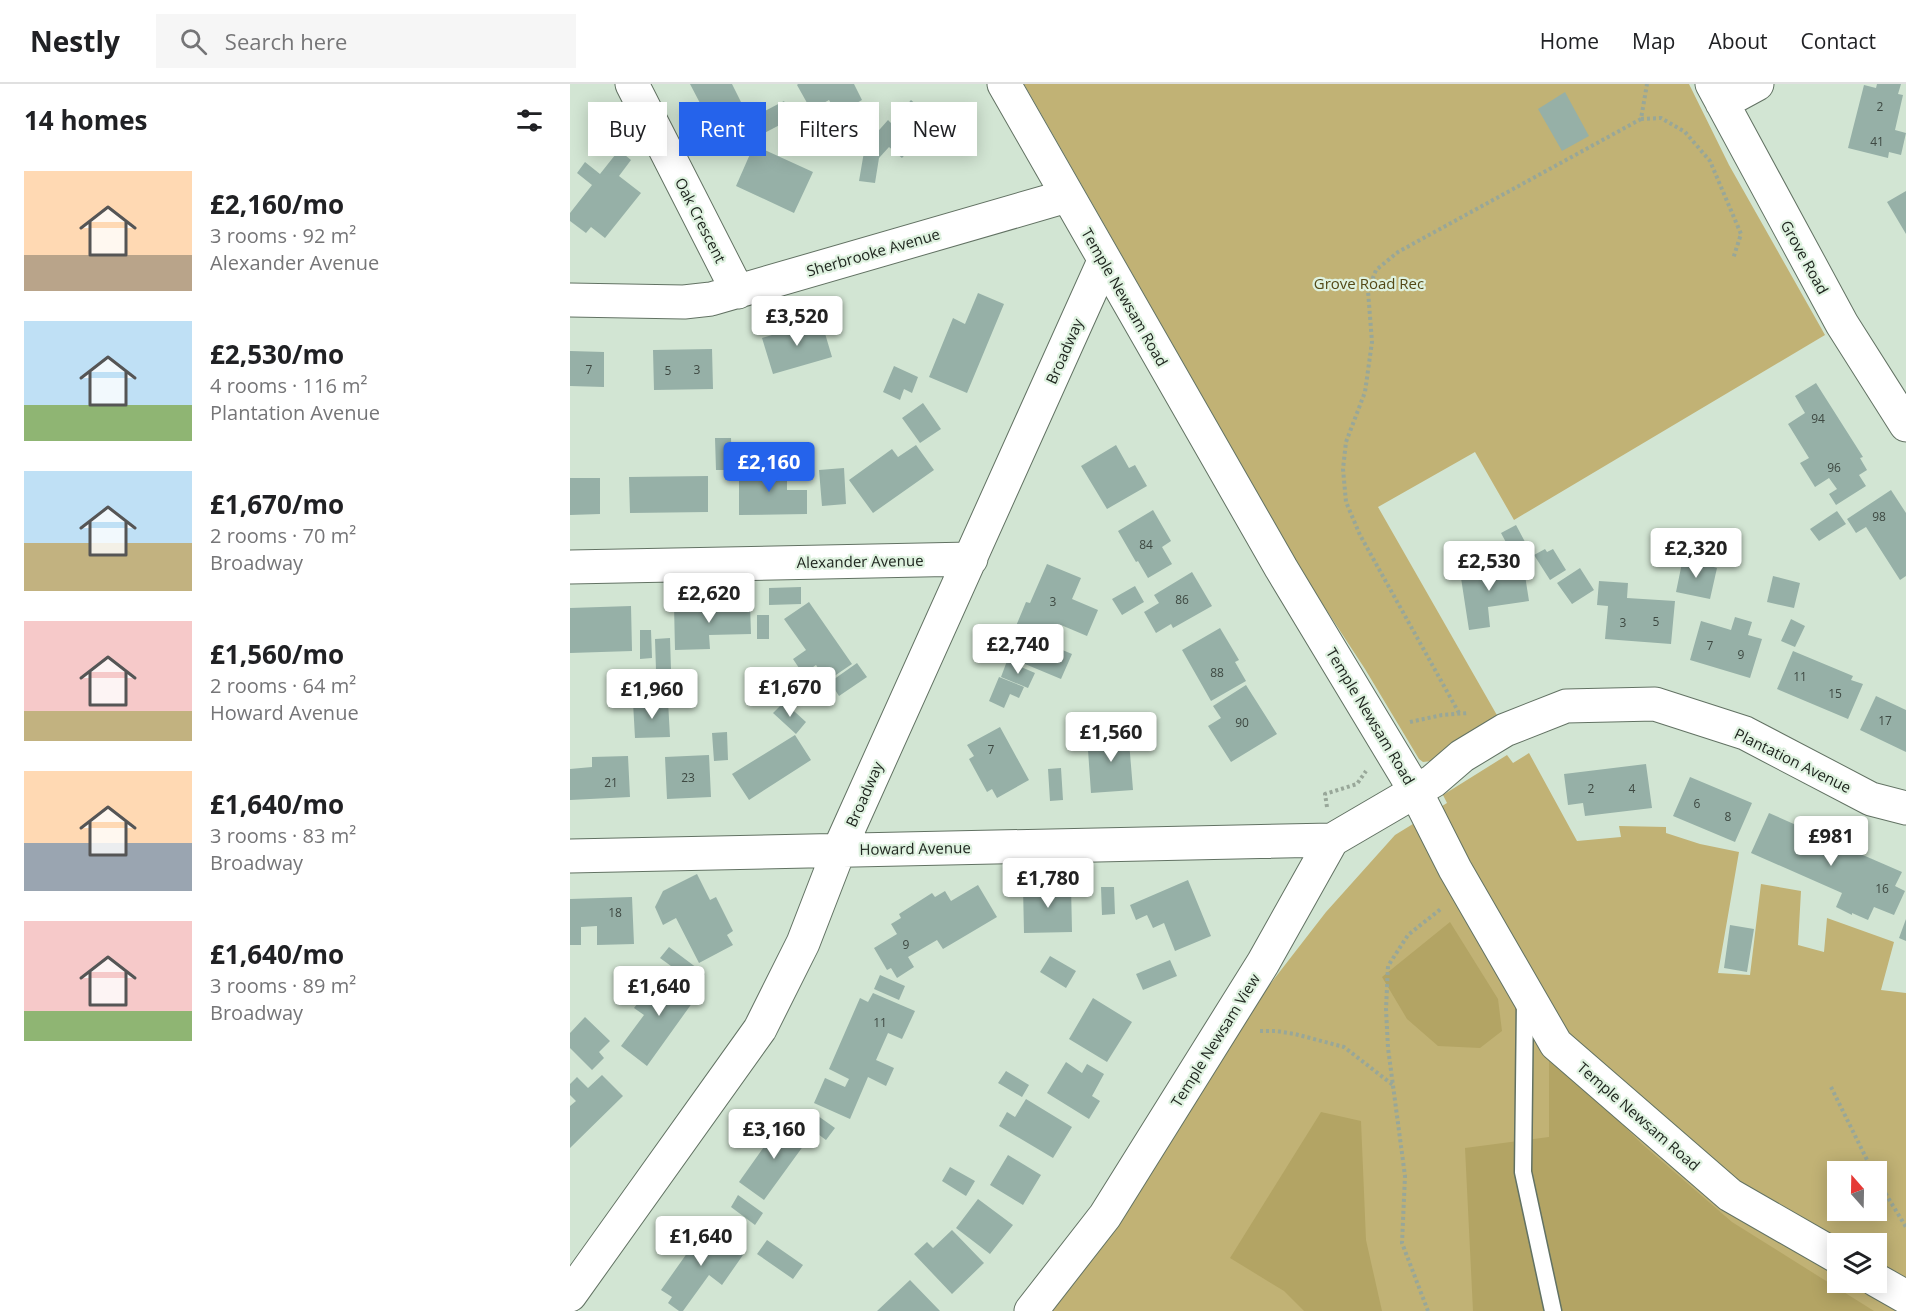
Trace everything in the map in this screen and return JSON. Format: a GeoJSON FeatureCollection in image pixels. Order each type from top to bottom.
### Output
{"type":"FeatureCollection","features":[{"type":"Feature","properties":{"kind":"street","name":"Oak Crescent"},"geometry":{"type":"LineString","coordinates":[[632,84],[738,292]]}},
{"type":"Feature","properties":{"kind":"street","name":"Temple Newsam Road"},"geometry":{"type":"LineString","coordinates":[[1004,84],[1281,568],[1416,792],[1466,889],[1556,1044],[1730,1195],[1827,1251]]}},
{"type":"Feature","properties":{"kind":"street"},"geometry":{"type":"LineString","coordinates":[[1717,93],[1757,84]]}},
{"type":"Feature","properties":{"kind":"street","name":"Grove Road"},"geometry":{"type":"LineString","coordinates":[[1717,93],[1842,324],[1906,425]]}},
{"type":"Feature","properties":{"kind":"street","name":"Sherbrooke Avenue"},"geometry":{"type":"LineString","coordinates":[[570,300],[684,302],[711,299],[1067,195]]}},
{"type":"Feature","properties":{"kind":"street","name":"Broadway"},"geometry":{"type":"LineString","coordinates":[[570,1295],[760,1029],[803,943],[839,850],[1104,261]]}},
{"type":"Feature","properties":{"kind":"street","name":"Alexander Avenue"},"geometry":{"type":"LineString","coordinates":[[570,567],[971,559]]}},
{"type":"Feature","properties":{"kind":"street","name":"Plantation Avenue"},"geometry":{"type":"LineString","coordinates":[[1416,792],[1433,781],[1462,756],[1505,730],[1566,706],[1655,704],[1745,733],[1871,799],[1906,808]]}},
{"type":"Feature","properties":{"kind":"street"},"geometry":{"type":"LineString","coordinates":[[1332,840],[1416,792]]}},
{"type":"Feature","properties":{"kind":"street","name":"Howard Avenue"},"geometry":{"type":"LineString","coordinates":[[570,856],[1332,840]]}},
{"type":"Feature","properties":{"kind":"street","name":"Temple Newsam View"},"geometry":{"type":"LineString","coordinates":[[1031,1311],[1105,1216],[1263,963],[1332,840]]}},
{"type":"Feature","properties":{"kind":"street"},"geometry":{"type":"LineString","coordinates":[[1887,1286],[1906,1297]]}},
{"type":"Feature","properties":{"kind":"lane"},"geometry":{"type":"LineString","coordinates":[[1525,989],[1523,1173],[1553,1311]]}},
{"type":"Feature","properties":{"kind":"path"},"geometry":{"type":"LineString","coordinates":[[1641,119],[1647,84]]}},
{"type":"Feature","properties":{"kind":"path"},"geometry":{"type":"LineString","coordinates":[[1459,713],[1360,535],[1346,502],[1343,469],[1346,441],[1365,392],[1372,342],[1368,291],[1376,270],[1398,252],[1641,119],[1661,118],[1685,132],[1710,161],[1742,234],[1733,259]]}},
{"type":"Feature","properties":{"kind":"path"},"geometry":{"type":"LineString","coordinates":[[1428,1311],[1402,1243],[1406,1176],[1387,1038],[1388,966],[1408,935],[1466,889]]}},
{"type":"Feature","properties":{"kind":"path"},"geometry":{"type":"LineString","coordinates":[[1221,1031],[1236,1035],[1276,1031],[1344,1047],[1394,1085]]}},
{"type":"Feature","properties":{"kind":"path"},"geometry":{"type":"LineString","coordinates":[[1831,1087],[1868,1161]]}},
{"type":"Feature","properties":{"kind":"path"},"geometry":{"type":"LineString","coordinates":[[1887,1196],[1906,1227]]}},
{"type":"Feature","properties":{"kind":"green space","name":"Grove Road Rec"},"geometry":{"type":"Polygon","coordinates":[[[1024,84],[1689,84],[1729,165],[1825,335],[1514,520],[1475,452],[1378,507],[1498,717],[1432,761],[1423,762],[1310,585],[1024,84]]]}},
{"type":"Feature","properties":{"kind":"green space"},"geometry":{"type":"Polygon","coordinates":[[[1529,753],[1577,841],[1621,837],[1619,826],[1666,827],[1666,833],[1700,844],[1739,852],[1718,973],[1750,975],[1761,884],[1801,891],[1798,945],[1824,952],[1827,918],[1894,942],[1881,990],[1906,993],[1906,1311],[1051,1311],[1254,1005],[1326,912],[1395,835],[1447,803],[1443,795],[1507,755],[1513,763],[1529,753]]]}},
{"type":"Feature","properties":{"kind":"shaded area"},"geometry":{"type":"Polygon","coordinates":[[[1450,922],[1498,999],[1502,1031],[1480,1048],[1438,1046],[1407,1019],[1382,977],[1450,922]]]}},
{"type":"Feature","properties":{"kind":"shaded area"},"geometry":{"type":"Polygon","coordinates":[[[1549,1051],[1642,1144],[1732,1222],[1827,1282],[1827,1293],[1845,1293],[1874,1311],[1473,1311],[1465,1148],[1549,1137],[1549,1051]]]}},
{"type":"Feature","properties":{"kind":"shaded area"},"geometry":{"type":"Polygon","coordinates":[[[1321,1112],[1361,1121],[1366,1240],[1382,1311],[1304,1311],[1284,1291],[1230,1258],[1321,1112]]]}},
{"type":"Feature","properties":{"kind":"building"},"geometry":{"type":"Polygon","coordinates":[[[690,84],[732,84],[741,102],[699,102],[690,84]]]}},
{"type":"Feature","properties":{"kind":"building"},"geometry":{"type":"Polygon","coordinates":[[[854,84],[862,100],[858,102],[830,102],[829,100],[807,102],[797,85],[854,84]]]}},
{"type":"Feature","properties":{"kind":"building"},"geometry":{"type":"Polygon","coordinates":[[[1877,84],[1901,84],[1898,94],[1903,95],[1895,130],[1906,133],[1901,155],[1889,152],[1888,158],[1848,148],[1864,85],[1876,88],[1877,84]]]}},
{"type":"Feature","properties":{"kind":"building"},"geometry":{"type":"Polygon","coordinates":[[[1565,92],[1589,136],[1562,151],[1538,109],[1565,92]]]}},
{"type":"Feature","properties":{"kind":"building"},"geometry":{"type":"Polygon","coordinates":[[[778,104],[778,126],[766,132],[766,110],[778,104]]]}},
{"type":"Feature","properties":{"kind":"building"},"geometry":{"type":"Polygon","coordinates":[[[888,120],[891,123],[891,149],[889,147],[879,158],[875,183],[859,181],[863,156],[879,156],[879,130],[888,120]]]}},
{"type":"Feature","properties":{"kind":"building"},"geometry":{"type":"Polygon","coordinates":[[[766,150],[813,172],[794,213],[736,186],[749,156],[766,156],[766,150]]]}},
{"type":"Feature","properties":{"kind":"building"},"geometry":{"type":"Polygon","coordinates":[[[614,156],[626,156],[631,160],[619,176],[641,193],[605,238],[591,227],[586,233],[570,221],[570,213],[592,185],[577,173],[585,162],[600,174],[614,156]]]}},
{"type":"Feature","properties":{"kind":"building"},"geometry":{"type":"Polygon","coordinates":[[[1906,191],[1906,234],[1887,202],[1906,191]]]}},
{"type":"Feature","properties":{"kind":"building"},"geometry":{"type":"Polygon","coordinates":[[[978,293],[1004,304],[967,393],[929,377],[953,318],[965,324],[978,293]]]}},
{"type":"Feature","properties":{"kind":"building"},"geometry":{"type":"Polygon","coordinates":[[[821,320],[832,357],[773,374],[762,338],[821,320]]]}},
{"type":"Feature","properties":{"kind":"building"},"geometry":{"type":"Polygon","coordinates":[[[712,349],[713,389],[654,390],[653,350],[712,349]]]}},
{"type":"Feature","properties":{"kind":"building"},"geometry":{"type":"Polygon","coordinates":[[[570,351],[604,352],[604,387],[570,386],[570,351]]]}},
{"type":"Feature","properties":{"kind":"building"},"geometry":{"type":"Polygon","coordinates":[[[894,366],[918,377],[912,393],[904,389],[900,400],[883,392],[894,366]]]}},
{"type":"Feature","properties":{"kind":"building"},"geometry":{"type":"Polygon","coordinates":[[[1816,383],[1863,457],[1860,458],[1867,470],[1859,475],[1866,486],[1836,505],[1829,494],[1837,489],[1829,478],[1815,487],[1800,463],[1809,458],[1788,424],[1805,413],[1795,396],[1816,383]]]}},
{"type":"Feature","properties":{"kind":"building"},"geometry":{"type":"Polygon","coordinates":[[[923,403],[941,429],[920,443],[902,418],[923,403]]]}},
{"type":"Feature","properties":{"kind":"building"},"geometry":{"type":"Polygon","coordinates":[[[715,438],[731,438],[732,470],[716,470],[715,438]]]}},
{"type":"Feature","properties":{"kind":"building"},"geometry":{"type":"Polygon","coordinates":[[[916,445],[934,470],[873,513],[849,480],[892,449],[898,457],[916,445]]]}},
{"type":"Feature","properties":{"kind":"building"},"geometry":{"type":"Polygon","coordinates":[[[1116,445],[1129,468],[1135,465],[1147,486],[1107,509],[1081,466],[1116,445]]]}},
{"type":"Feature","properties":{"kind":"building"},"geometry":{"type":"Polygon","coordinates":[[[739,468],[787,468],[787,490],[807,490],[807,514],[739,515],[739,468]]]}},
{"type":"Feature","properties":{"kind":"building"},"geometry":{"type":"Polygon","coordinates":[[[844,468],[846,504],[822,506],[819,470],[844,468]]]}},
{"type":"Feature","properties":{"kind":"building"},"geometry":{"type":"Polygon","coordinates":[[[708,476],[708,512],[630,513],[629,477],[708,476]]]}},
{"type":"Feature","properties":{"kind":"building"},"geometry":{"type":"Polygon","coordinates":[[[570,478],[600,478],[600,514],[570,515],[570,478]]]}},
{"type":"Feature","properties":{"kind":"building"},"geometry":{"type":"Polygon","coordinates":[[[1891,490],[1906,513],[1906,576],[1900,580],[1866,527],[1856,533],[1847,519],[1891,490]]]}},
{"type":"Feature","properties":{"kind":"building"},"geometry":{"type":"Polygon","coordinates":[[[1153,510],[1171,541],[1162,547],[1172,564],[1148,578],[1118,531],[1153,510]]]}},
{"type":"Feature","properties":{"kind":"building"},"geometry":{"type":"Polygon","coordinates":[[[1837,511],[1846,524],[1819,541],[1810,529],[1837,511]]]}},
{"type":"Feature","properties":{"kind":"building"},"geometry":{"type":"Polygon","coordinates":[[[1516,525],[1531,553],[1516,561],[1501,533],[1516,525]]]}},
{"type":"Feature","properties":{"kind":"building"},"geometry":{"type":"Polygon","coordinates":[[[1545,549],[1547,552],[1553,549],[1566,570],[1550,580],[1534,555],[1545,549]]]}},
{"type":"Feature","properties":{"kind":"building"},"geometry":{"type":"Polygon","coordinates":[[[1683,558],[1717,568],[1710,599],[1676,592],[1683,558]]]}},
{"type":"Feature","properties":{"kind":"building"},"geometry":{"type":"Polygon","coordinates":[[[1472,563],[1473,576],[1524,569],[1529,601],[1488,607],[1490,627],[1469,630],[1461,578],[1451,580],[1449,566],[1472,563]]]}},
{"type":"Feature","properties":{"kind":"building"},"geometry":{"type":"Polygon","coordinates":[[[1047,564],[1081,578],[1072,599],[1098,610],[1087,636],[1061,625],[1053,646],[1072,654],[1061,679],[1008,657],[1015,640],[1011,638],[1026,602],[1030,603],[1047,564]]]}},
{"type":"Feature","properties":{"kind":"building"},"geometry":{"type":"Polygon","coordinates":[[[1580,568],[1594,590],[1572,604],[1557,583],[1580,568]]]}},
{"type":"Feature","properties":{"kind":"building"},"geometry":{"type":"Polygon","coordinates":[[[1192,572],[1212,606],[1173,628],[1171,624],[1156,633],[1144,612],[1159,603],[1154,595],[1192,572]]]}},
{"type":"Feature","properties":{"kind":"building"},"geometry":{"type":"Polygon","coordinates":[[[1773,576],[1800,583],[1794,608],[1767,602],[1773,576]]]}},
{"type":"Feature","properties":{"kind":"building"},"geometry":{"type":"Polygon","coordinates":[[[1599,581],[1628,583],[1627,598],[1675,601],[1671,644],[1605,639],[1608,606],[1597,605],[1599,581]]]}},
{"type":"Feature","properties":{"kind":"building"},"geometry":{"type":"Polygon","coordinates":[[[1135,586],[1144,602],[1122,615],[1112,599],[1135,586]]]}},
{"type":"Feature","properties":{"kind":"building"},"geometry":{"type":"Polygon","coordinates":[[[801,587],[801,604],[769,605],[769,588],[801,587]]]}},
{"type":"Feature","properties":{"kind":"building"},"geometry":{"type":"Polygon","coordinates":[[[809,602],[852,664],[827,681],[816,665],[803,674],[793,659],[806,650],[784,619],[809,602]]]}},
{"type":"Feature","properties":{"kind":"building"},"geometry":{"type":"Polygon","coordinates":[[[750,604],[751,634],[709,635],[710,649],[675,650],[674,605],[750,604]]]}},
{"type":"Feature","properties":{"kind":"building"},"geometry":{"type":"Polygon","coordinates":[[[631,606],[632,651],[570,653],[570,608],[631,606]]]}},
{"type":"Feature","properties":{"kind":"building"},"geometry":{"type":"Polygon","coordinates":[[[757,615],[769,615],[769,639],[757,639],[757,615]]]}},
{"type":"Feature","properties":{"kind":"building"},"geometry":{"type":"Polygon","coordinates":[[[1735,617],[1752,622],[1748,635],[1762,639],[1750,678],[1690,660],[1701,621],[1731,630],[1735,617]]]}},
{"type":"Feature","properties":{"kind":"building"},"geometry":{"type":"Polygon","coordinates":[[[1791,619],[1805,626],[1795,647],[1781,641],[1791,619]]]}},
{"type":"Feature","properties":{"kind":"building"},"geometry":{"type":"Polygon","coordinates":[[[1220,628],[1239,660],[1235,662],[1246,681],[1211,701],[1182,650],[1220,628]]]}},
{"type":"Feature","properties":{"kind":"building"},"geometry":{"type":"Polygon","coordinates":[[[640,630],[651,630],[652,658],[640,659],[640,630]]]}},
{"type":"Feature","properties":{"kind":"building"},"geometry":{"type":"Polygon","coordinates":[[[670,638],[671,670],[656,670],[655,639],[670,638]]]}},
{"type":"Feature","properties":{"kind":"building"},"geometry":{"type":"Polygon","coordinates":[[[1793,651],[1853,676],[1851,680],[1863,684],[1848,719],[1777,689],[1793,651]]]}},
{"type":"Feature","properties":{"kind":"building"},"geometry":{"type":"Polygon","coordinates":[[[1007,661],[1035,673],[1028,688],[1001,677],[1007,661]]]}},
{"type":"Feature","properties":{"kind":"building"},"geometry":{"type":"Polygon","coordinates":[[[857,663],[867,677],[839,696],[830,682],[857,663]]]}},
{"type":"Feature","properties":{"kind":"building"},"geometry":{"type":"Polygon","coordinates":[[[999,677],[1024,687],[1019,698],[1010,694],[1004,708],[989,701],[999,677]]]}},
{"type":"Feature","properties":{"kind":"building"},"geometry":{"type":"Polygon","coordinates":[[[1246,685],[1277,734],[1231,762],[1208,726],[1221,718],[1213,706],[1246,685]]]}},
{"type":"Feature","properties":{"kind":"building"},"geometry":{"type":"Polygon","coordinates":[[[1876,696],[1906,710],[1906,752],[1860,730],[1876,696]]]}},
{"type":"Feature","properties":{"kind":"building"},"geometry":{"type":"Polygon","coordinates":[[[668,701],[670,737],[635,738],[633,702],[668,701]]]}},
{"type":"Feature","properties":{"kind":"building"},"geometry":{"type":"Polygon","coordinates":[[[784,702],[806,722],[796,734],[773,713],[784,702]]]}},
{"type":"Feature","properties":{"kind":"building"},"geometry":{"type":"Polygon","coordinates":[[[1000,727],[1029,780],[997,798],[992,789],[987,792],[969,759],[974,756],[967,745],[1000,727]]]}},
{"type":"Feature","properties":{"kind":"building"},"geometry":{"type":"Polygon","coordinates":[[[1128,729],[1133,790],[1091,793],[1088,750],[1101,749],[1100,730],[1128,729]]]}},
{"type":"Feature","properties":{"kind":"building"},"geometry":{"type":"Polygon","coordinates":[[[727,732],[728,760],[714,761],[712,733],[727,732]]]}},
{"type":"Feature","properties":{"kind":"building"},"geometry":{"type":"Polygon","coordinates":[[[795,735],[811,760],[749,800],[732,774],[795,735]]]}},
{"type":"Feature","properties":{"kind":"building"},"geometry":{"type":"Polygon","coordinates":[[[709,755],[711,797],[667,799],[665,757],[709,755]]]}},
{"type":"Feature","properties":{"kind":"building"},"geometry":{"type":"Polygon","coordinates":[[[628,756],[630,797],[570,800],[570,769],[592,767],[592,757],[628,756]]]}},
{"type":"Feature","properties":{"kind":"building"},"geometry":{"type":"Polygon","coordinates":[[[1646,764],[1652,808],[1585,816],[1583,803],[1568,805],[1564,774],[1646,764]]]}},
{"type":"Feature","properties":{"kind":"building"},"geometry":{"type":"Polygon","coordinates":[[[1061,768],[1063,800],[1050,801],[1048,769],[1061,768]]]}},
{"type":"Feature","properties":{"kind":"building"},"geometry":{"type":"Polygon","coordinates":[[[1690,777],[1752,803],[1735,842],[1673,816],[1690,777]]]}},
{"type":"Feature","properties":{"kind":"building"},"geometry":{"type":"Polygon","coordinates":[[[1769,813],[1830,840],[1828,844],[1837,849],[1840,841],[1851,846],[1849,849],[1902,872],[1895,886],[1905,891],[1894,915],[1874,907],[1868,920],[1852,913],[1852,915],[1836,907],[1842,893],[1751,853],[1769,813]]]}},
{"type":"Feature","properties":{"kind":"building"},"geometry":{"type":"Polygon","coordinates":[[[697,874],[710,900],[716,897],[733,931],[727,935],[733,945],[699,963],[676,918],[663,925],[655,907],[663,891],[697,874]]]}},
{"type":"Feature","properties":{"kind":"building"},"geometry":{"type":"Polygon","coordinates":[[[1188,880],[1211,936],[1175,951],[1164,923],[1153,928],[1147,915],[1136,920],[1130,905],[1188,880]]]}},
{"type":"Feature","properties":{"kind":"building"},"geometry":{"type":"Polygon","coordinates":[[[978,885],[997,917],[943,949],[937,940],[908,957],[914,967],[897,978],[891,968],[887,970],[874,948],[897,934],[891,924],[901,918],[899,914],[932,893],[935,897],[945,891],[951,901],[978,885]]]}},
{"type":"Feature","properties":{"kind":"building"},"geometry":{"type":"Polygon","coordinates":[[[1071,885],[1072,932],[1024,933],[1023,887],[1071,885]]]}},
{"type":"Feature","properties":{"kind":"building"},"geometry":{"type":"Polygon","coordinates":[[[1101,887],[1114,887],[1115,914],[1102,915],[1101,887]]]}},
{"type":"Feature","properties":{"kind":"building"},"geometry":{"type":"Polygon","coordinates":[[[632,897],[634,944],[597,945],[597,926],[581,927],[581,945],[570,945],[570,899],[632,897]]]}},
{"type":"Feature","properties":{"kind":"building"},"geometry":{"type":"Polygon","coordinates":[[[1906,919],[1906,941],[1899,938],[1906,919]]]}},
{"type":"Feature","properties":{"kind":"building"},"geometry":{"type":"Polygon","coordinates":[[[1730,925],[1754,929],[1747,972],[1724,968],[1730,925]]]}},
{"type":"Feature","properties":{"kind":"building"},"geometry":{"type":"Polygon","coordinates":[[[669,947],[705,974],[697,985],[660,958],[669,947]]]}},
{"type":"Feature","properties":{"kind":"building"},"geometry":{"type":"Polygon","coordinates":[[[1050,956],[1076,971],[1066,988],[1040,972],[1050,956]]]}},
{"type":"Feature","properties":{"kind":"building"},"geometry":{"type":"Polygon","coordinates":[[[1170,960],[1177,976],[1143,990],[1136,974],[1170,960]]]}},
{"type":"Feature","properties":{"kind":"building"},"geometry":{"type":"Polygon","coordinates":[[[675,973],[700,992],[647,1066],[621,1046],[644,1015],[634,1008],[655,980],[665,987],[675,973]]]}},
{"type":"Feature","properties":{"kind":"building"},"geometry":{"type":"Polygon","coordinates":[[[880,975],[905,986],[899,1000],[874,989],[880,975]]]}},
{"type":"Feature","properties":{"kind":"building"},"geometry":{"type":"Polygon","coordinates":[[[873,993],[915,1011],[902,1039],[888,1033],[876,1060],[894,1068],[886,1086],[868,1077],[850,1119],[814,1103],[825,1078],[845,1087],[849,1079],[829,1069],[860,998],[868,1002],[873,993]]]}},
{"type":"Feature","properties":{"kind":"building"},"geometry":{"type":"Polygon","coordinates":[[[1093,998],[1132,1022],[1107,1062],[1069,1039],[1093,998]]]}},
{"type":"Feature","properties":{"kind":"building"},"geometry":{"type":"Polygon","coordinates":[[[585,1017],[610,1041],[599,1052],[604,1058],[592,1070],[570,1048],[570,1033],[585,1017]]]}},
{"type":"Feature","properties":{"kind":"building"},"geometry":{"type":"Polygon","coordinates":[[[1066,1062],[1082,1073],[1087,1064],[1104,1074],[1092,1096],[1100,1101],[1089,1119],[1047,1093],[1066,1062]]]}},
{"type":"Feature","properties":{"kind":"building"},"geometry":{"type":"Polygon","coordinates":[[[1006,1071],[1029,1085],[1022,1097],[998,1083],[1006,1071]]]}},
{"type":"Feature","properties":{"kind":"building"},"geometry":{"type":"Polygon","coordinates":[[[602,1075],[623,1096],[570,1148],[570,1106],[576,1101],[570,1095],[570,1084],[577,1077],[588,1088],[602,1075]]]}},
{"type":"Feature","properties":{"kind":"building"},"geometry":{"type":"Polygon","coordinates":[[[1026,1099],[1072,1127],[1053,1158],[999,1126],[1007,1112],[1015,1117],[1026,1099]]]}},
{"type":"Feature","properties":{"kind":"building"},"geometry":{"type":"Polygon","coordinates":[[[811,1111],[835,1128],[826,1140],[803,1123],[811,1111]]]}},
{"type":"Feature","properties":{"kind":"building"},"geometry":{"type":"Polygon","coordinates":[[[783,1120],[809,1138],[764,1200],[739,1182],[783,1120]]]}},
{"type":"Feature","properties":{"kind":"building"},"geometry":{"type":"Polygon","coordinates":[[[1008,1155],[1041,1175],[1023,1205],[990,1185],[1008,1155]]]}},
{"type":"Feature","properties":{"kind":"building"},"geometry":{"type":"Polygon","coordinates":[[[950,1167],[975,1181],[966,1196],[942,1181],[950,1167]]]}},
{"type":"Feature","properties":{"kind":"building"},"geometry":{"type":"Polygon","coordinates":[[[738,1195],[763,1213],[755,1225],[731,1207],[738,1195]]]}},
{"type":"Feature","properties":{"kind":"building"},"geometry":{"type":"Polygon","coordinates":[[[978,1199],[1013,1225],[990,1254],[956,1228],[978,1199]]]}},
{"type":"Feature","properties":{"kind":"building"},"geometry":{"type":"Polygon","coordinates":[[[707,1225],[732,1243],[730,1246],[743,1255],[722,1285],[709,1275],[683,1311],[679,1311],[668,1303],[672,1297],[661,1290],[707,1225]]]}},
{"type":"Feature","properties":{"kind":"building"},"geometry":{"type":"Polygon","coordinates":[[[952,1230],[984,1263],[952,1294],[914,1254],[927,1242],[933,1248],[952,1230]]]}},
{"type":"Feature","properties":{"kind":"building"},"geometry":{"type":"Polygon","coordinates":[[[767,1240],[803,1265],[793,1279],[757,1254],[767,1240]]]}},
{"type":"Feature","properties":{"kind":"building"},"geometry":{"type":"Polygon","coordinates":[[[910,1280],[940,1311],[877,1311],[910,1280]]]}}]}
